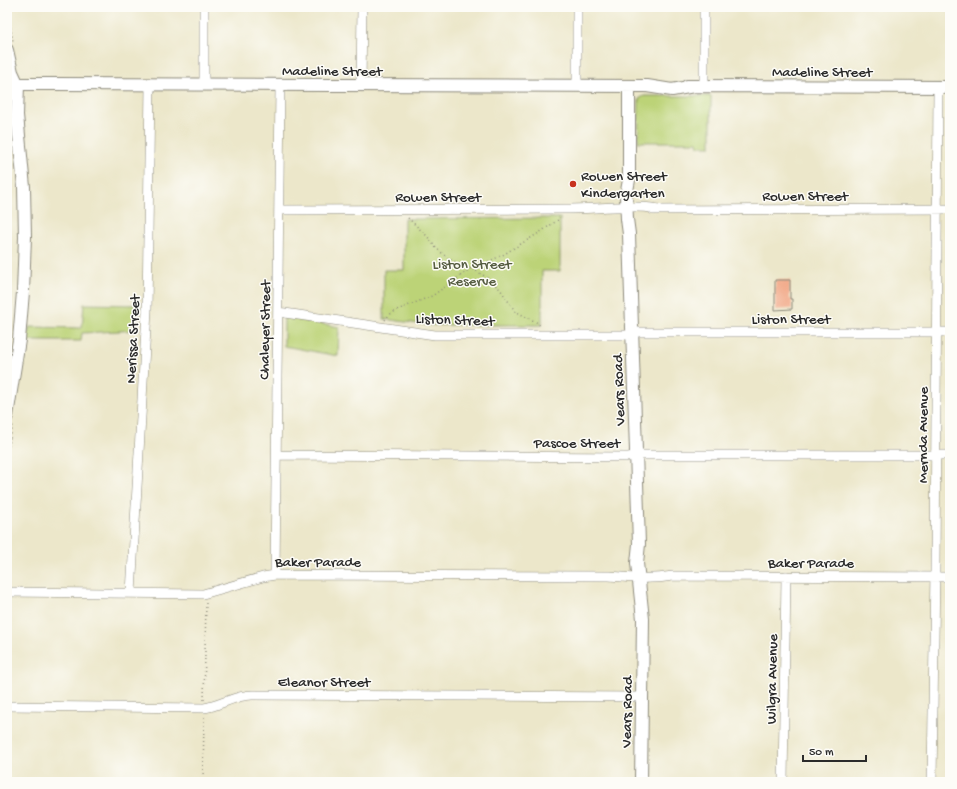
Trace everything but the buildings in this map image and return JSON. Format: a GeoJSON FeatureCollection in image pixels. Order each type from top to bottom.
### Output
{"type":"FeatureCollection","features":[{"type":"Feature","properties":{"kind":"street"},"geometry":{"type":"LineString","coordinates":[[204,7],[204,85]]}},
{"type":"Feature","properties":{"kind":"street"},"geometry":{"type":"LineString","coordinates":[[361,86],[362,7]]}},
{"type":"Feature","properties":{"kind":"street"},"geometry":{"type":"LineString","coordinates":[[577,7],[577,86]]}},
{"type":"Feature","properties":{"kind":"street"},"geometry":{"type":"LineString","coordinates":[[699,86],[704,7]]}},
{"type":"Feature","properties":{"kind":"street"},"geometry":{"type":"LineString","coordinates":[[7,416],[13,388],[19,340],[24,267],[24,187],[17,115],[8,59]]}},
{"type":"Feature","properties":{"kind":"street","name":"Madeline Street"},"geometry":{"type":"LineString","coordinates":[[12,83],[280,86],[647,86],[665,83],[699,86],[944,87]]}},
{"type":"Feature","properties":{"kind":"street","name":"Nerissa Street"},"geometry":{"type":"LineString","coordinates":[[131,593],[147,311],[150,85]]}},
{"type":"Feature","properties":{"kind":"street","name":"Chaleyer Street"},"geometry":{"type":"LineString","coordinates":[[275,575],[280,86]]}},
{"type":"Feature","properties":{"kind":"street","name":"Vears Road"},"geometry":{"type":"LineString","coordinates":[[629,86],[629,234],[639,544],[637,555],[642,576],[643,619],[641,782]]}},
{"type":"Feature","properties":{"kind":"street","name":"Mernda Avenue"},"geometry":{"type":"LineString","coordinates":[[932,782],[935,577],[937,209],[944,87]]}},
{"type":"Feature","properties":{"kind":"street","name":"Rowen Street"},"geometry":{"type":"LineString","coordinates":[[279,210],[950,209]]}},
{"type":"Feature","properties":{"kind":"street","name":"Liston Street"},"geometry":{"type":"LineString","coordinates":[[278,312],[435,335],[950,332]]}},
{"type":"Feature","properties":{"kind":"street","name":"Pascoe Street"},"geometry":{"type":"LineString","coordinates":[[277,455],[950,455]]}},
{"type":"Feature","properties":{"kind":"street","name":"Baker Parade"},"geometry":{"type":"LineString","coordinates":[[7,592],[207,594],[263,577],[275,575],[642,576],[659,574],[673,576],[950,577]]}},
{"type":"Feature","properties":{"kind":"street","name":"Wilgra Avenue"},"geometry":{"type":"LineString","coordinates":[[783,782],[786,576]]}},
{"type":"Feature","properties":{"kind":"street","name":"Eleanor Street"},"geometry":{"type":"LineString","coordinates":[[7,706],[204,708],[240,697],[252,695],[642,697]]}},
{"type":"Feature","properties":{"kind":"path"},"geometry":{"type":"LineString","coordinates":[[392,321],[385,320],[389,314],[432,296],[470,269],[501,256],[539,234],[558,220],[559,217]]}},
{"type":"Feature","properties":{"kind":"path"},"geometry":{"type":"LineString","coordinates":[[415,218],[407,218],[427,236],[436,248],[450,258],[481,274],[500,289],[516,311],[538,323],[540,326]]}},
{"type":"Feature","properties":{"kind":"path"},"geometry":{"type":"LineString","coordinates":[[203,782],[206,602]]}},
{"type":"Feature","properties":{"kind":"green space"},"geometry":{"type":"Polygon","coordinates":[[[644,96],[711,96],[711,146],[698,146],[697,142],[638,142],[639,99],[644,96]]]}},
{"type":"Feature","properties":{"kind":"green space","name":"Liston Street Reserve"},"geometry":{"type":"Polygon","coordinates":[[[560,218],[560,271],[542,271],[542,325],[427,325],[384,319],[384,270],[404,270],[404,219],[560,218]]]}},
{"type":"Feature","properties":{"kind":"green space"},"geometry":{"type":"Polygon","coordinates":[[[84,304],[138,305],[137,330],[82,333],[81,341],[28,341],[29,327],[82,328],[84,304]]]}},
{"type":"Feature","properties":{"kind":"green space"},"geometry":{"type":"Polygon","coordinates":[[[284,317],[339,327],[338,356],[284,346],[284,317]]]}},
{"type":"Feature","properties":{"kind":"place","name":"Rowen Street Kindergarten"},"geometry":{"type":"Point","coordinates":[573,184]}}]}
